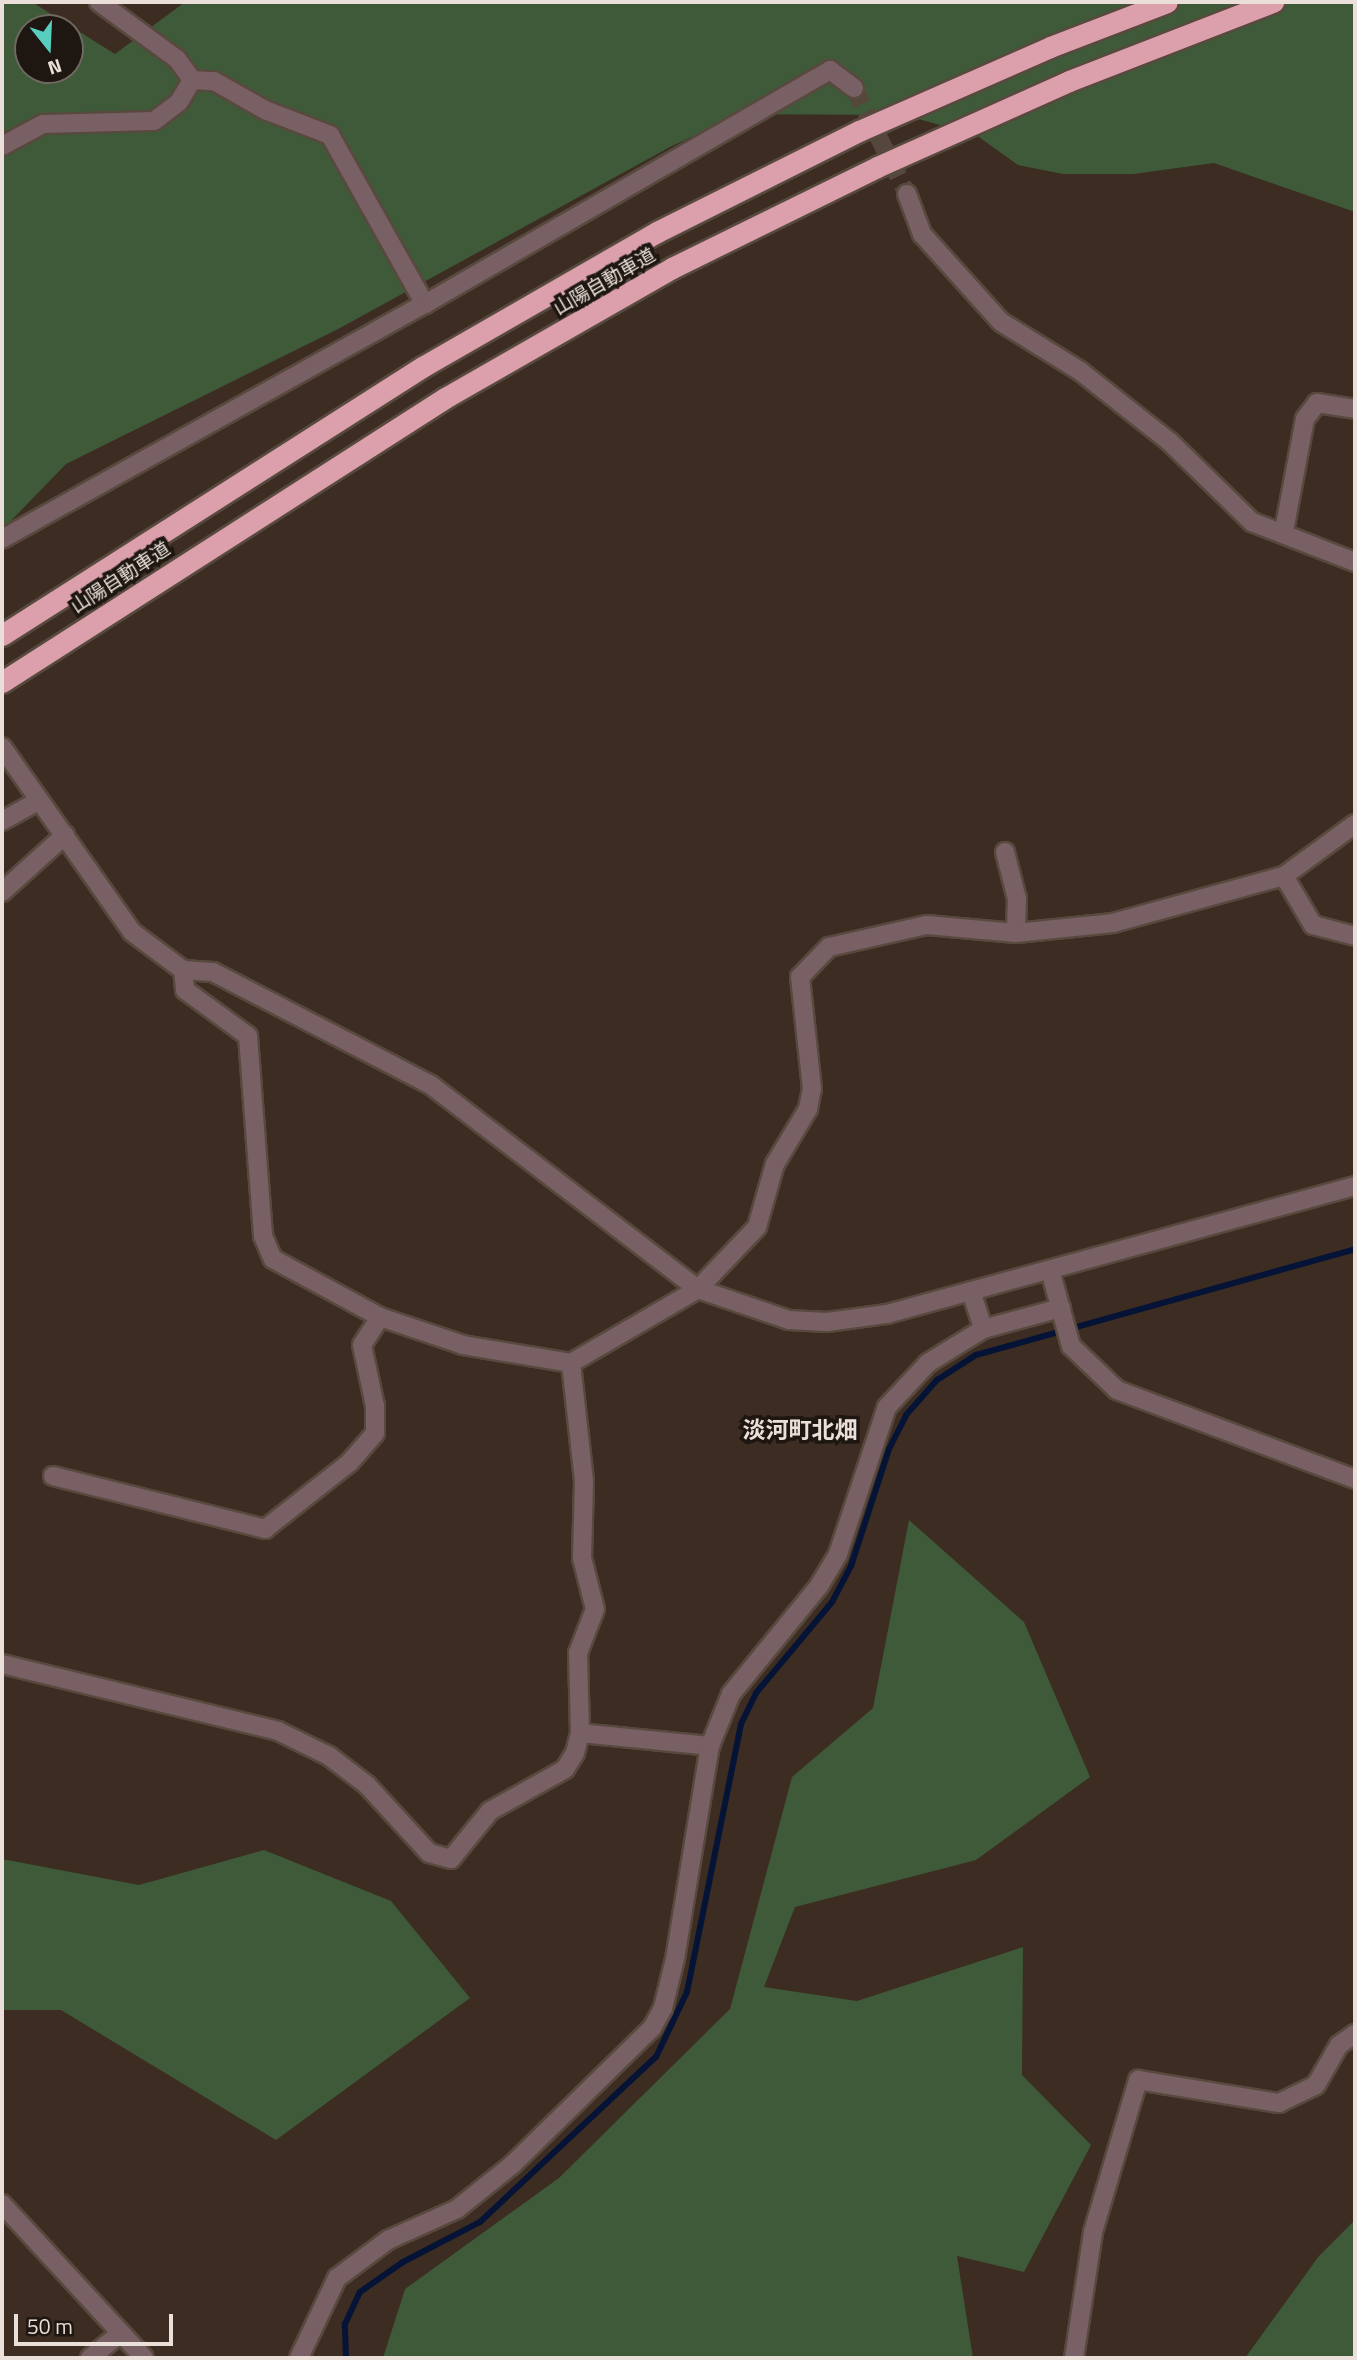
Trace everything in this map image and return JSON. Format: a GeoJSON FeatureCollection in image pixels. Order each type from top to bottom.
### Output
{"type":"FeatureCollection","features":[{"type":"Feature","properties":{"kind":"highway","name":"山陽自動車道"},"geometry":{"type":"LineString","coordinates":[[2,635],[424,366],[657,232],[859,131],[1050,47],[1167,2]]}},
{"type":"Feature","properties":{"kind":"highway","name":"山陽自動車道"},"geometry":{"type":"LineString","coordinates":[[2,682],[434,405],[672,268],[877,167],[1057,87],[1273,2]]}},
{"type":"Feature","properties":{"kind":"street"},"geometry":{"type":"LineString","coordinates":[[99,2],[177,59],[191,80]]}},
{"type":"Feature","properties":{"kind":"street"},"geometry":{"type":"LineString","coordinates":[[2,539],[425,304],[830,70],[854,88]]}},
{"type":"Feature","properties":{"kind":"street"},"geometry":{"type":"LineString","coordinates":[[2,146],[43,124],[154,121],[179,102],[191,80]]}},
{"type":"Feature","properties":{"kind":"street"},"geometry":{"type":"LineString","coordinates":[[191,80],[214,81],[265,110],[330,135],[425,304]]}},
{"type":"Feature","properties":{"kind":"street"},"geometry":{"type":"LineString","coordinates":[[907,194],[922,234],[1001,322],[1080,371],[1170,442],[1252,522],[1284,531],[1355,562]]}},
{"type":"Feature","properties":{"kind":"street"},"geometry":{"type":"LineString","coordinates":[[1284,531],[1306,419],[1317,403],[1355,409]]}},
{"type":"Feature","properties":{"kind":"street"},"geometry":{"type":"LineString","coordinates":[[2,747],[36,802],[65,835],[132,932],[183,970],[213,972],[431,1084],[698,1289],[789,1320],[827,1322],[887,1314],[1355,1186]]}},
{"type":"Feature","properties":{"kind":"street"},"geometry":{"type":"LineString","coordinates":[[2,821],[36,802]]}},
{"type":"Feature","properties":{"kind":"street"},"geometry":{"type":"LineString","coordinates":[[183,970],[185,990],[248,1037],[263,1236],[273,1259],[380,1317],[463,1345],[571,1363],[698,1289],[757,1227],[775,1164],[808,1109],[812,1089],[810,1049],[800,977],[829,947],[927,925],[1016,933],[1113,923],[1284,876],[1355,824]]}},
{"type":"Feature","properties":{"kind":"street"},"geometry":{"type":"LineString","coordinates":[[2,892],[65,835]]}},
{"type":"Feature","properties":{"kind":"street"},"geometry":{"type":"LineString","coordinates":[[1005,852],[1017,899],[1016,933]]}},
{"type":"Feature","properties":{"kind":"street"},"geometry":{"type":"LineString","coordinates":[[1284,876],[1313,925],[1355,936]]}},
{"type":"Feature","properties":{"kind":"street"},"geometry":{"type":"LineString","coordinates":[[1049,1270],[1071,1346],[1117,1390],[1355,1479]]}},
{"type":"Feature","properties":{"kind":"street"},"geometry":{"type":"LineString","coordinates":[[971,1291],[983,1329]]}},
{"type":"Feature","properties":{"kind":"street"},"geometry":{"type":"LineString","coordinates":[[299,2358],[337,2278],[388,2239],[457,2209],[512,2165],[652,2028],[663,2008],[676,1959],[710,1746],[731,1694],[819,1586],[838,1554],[887,1407],[928,1363],[983,1329],[1061,1308]]}},
{"type":"Feature","properties":{"kind":"street"},"geometry":{"type":"LineString","coordinates":[[54,1476],[265,1529],[350,1462],[375,1433],[375,1406],[362,1345],[380,1317]]}},
{"type":"Feature","properties":{"kind":"street"},"geometry":{"type":"LineString","coordinates":[[2,1664],[278,1731],[329,1756],[367,1785],[429,1853],[451,1859],[490,1811],[565,1769],[580,1733],[578,1653],[595,1609],[582,1558],[584,1481],[571,1363]]}},
{"type":"Feature","properties":{"kind":"street"},"geometry":{"type":"LineString","coordinates":[[580,1733],[710,1746]]}},
{"type":"Feature","properties":{"kind":"street"},"geometry":{"type":"LineString","coordinates":[[1074,2358],[1093,2232],[1138,2080],[1279,2103],[1316,2085],[1339,2045],[1355,2034]]}},
{"type":"Feature","properties":{"kind":"street"},"geometry":{"type":"LineString","coordinates":[[2,2204],[144,2358]]}},
{"type":"Feature","properties":{"kind":"street"},"geometry":{"type":"LineString","coordinates":[[90,2358],[121,2333]]}},
{"type":"Feature","properties":{"kind":"green space"},"geometry":{"type":"Polygon","coordinates":[[[2,2],[32,2],[51,14],[14,14],[14,84],[84,84],[84,35],[115,54],[185,2],[1355,2],[1355,212],[1214,163],[1133,174],[1063,174],[1018,165],[976,135],[904,115],[739,114],[670,147],[340,328],[66,464],[2,530],[2,2]]]}},
{"type":"Feature","properties":{"kind":"green space"},"geometry":{"type":"Polygon","coordinates":[[[909,1520],[1024,1622],[1090,1777],[976,1860],[795,1907],[764,1987],[857,2001],[1023,1947],[1022,2075],[1091,2145],[1024,2272],[957,2256],[973,2358],[383,2358],[405,2289],[559,2178],[730,2009],[792,1777],[873,1708],[909,1520]]]}},
{"type":"Feature","properties":{"kind":"green space"},"geometry":{"type":"Polygon","coordinates":[[[264,1850],[391,1901],[470,1998],[276,2140],[61,2010],[2,2010],[2,1859],[139,1885],[264,1850]]]}},
{"type":"Feature","properties":{"kind":"green space"},"geometry":{"type":"Polygon","coordinates":[[[1355,2220],[1355,2358],[1245,2358],[1319,2256],[1355,2220]]]}},
{"type":"Feature","properties":{"kind":"waterway"},"geometry":{"type":"LineString","coordinates":[[346,2358],[345,2324],[360,2292],[403,2262],[480,2222],[656,2057],[687,1992],[741,1724],[756,1693],[832,1602],[851,1566],[889,1449],[906,1415],[937,1380],[976,1355],[1355,1249]]}},
{"type":"Feature","properties":{"kind":"tunnel"},"geometry":{"type":"LineString","coordinates":[[854,88],[907,194]]}},
{"type":"Feature","properties":{"kind":"district","name":"淡河町北畑"},"geometry":{"type":"Point","coordinates":[800,1430]}}]}
